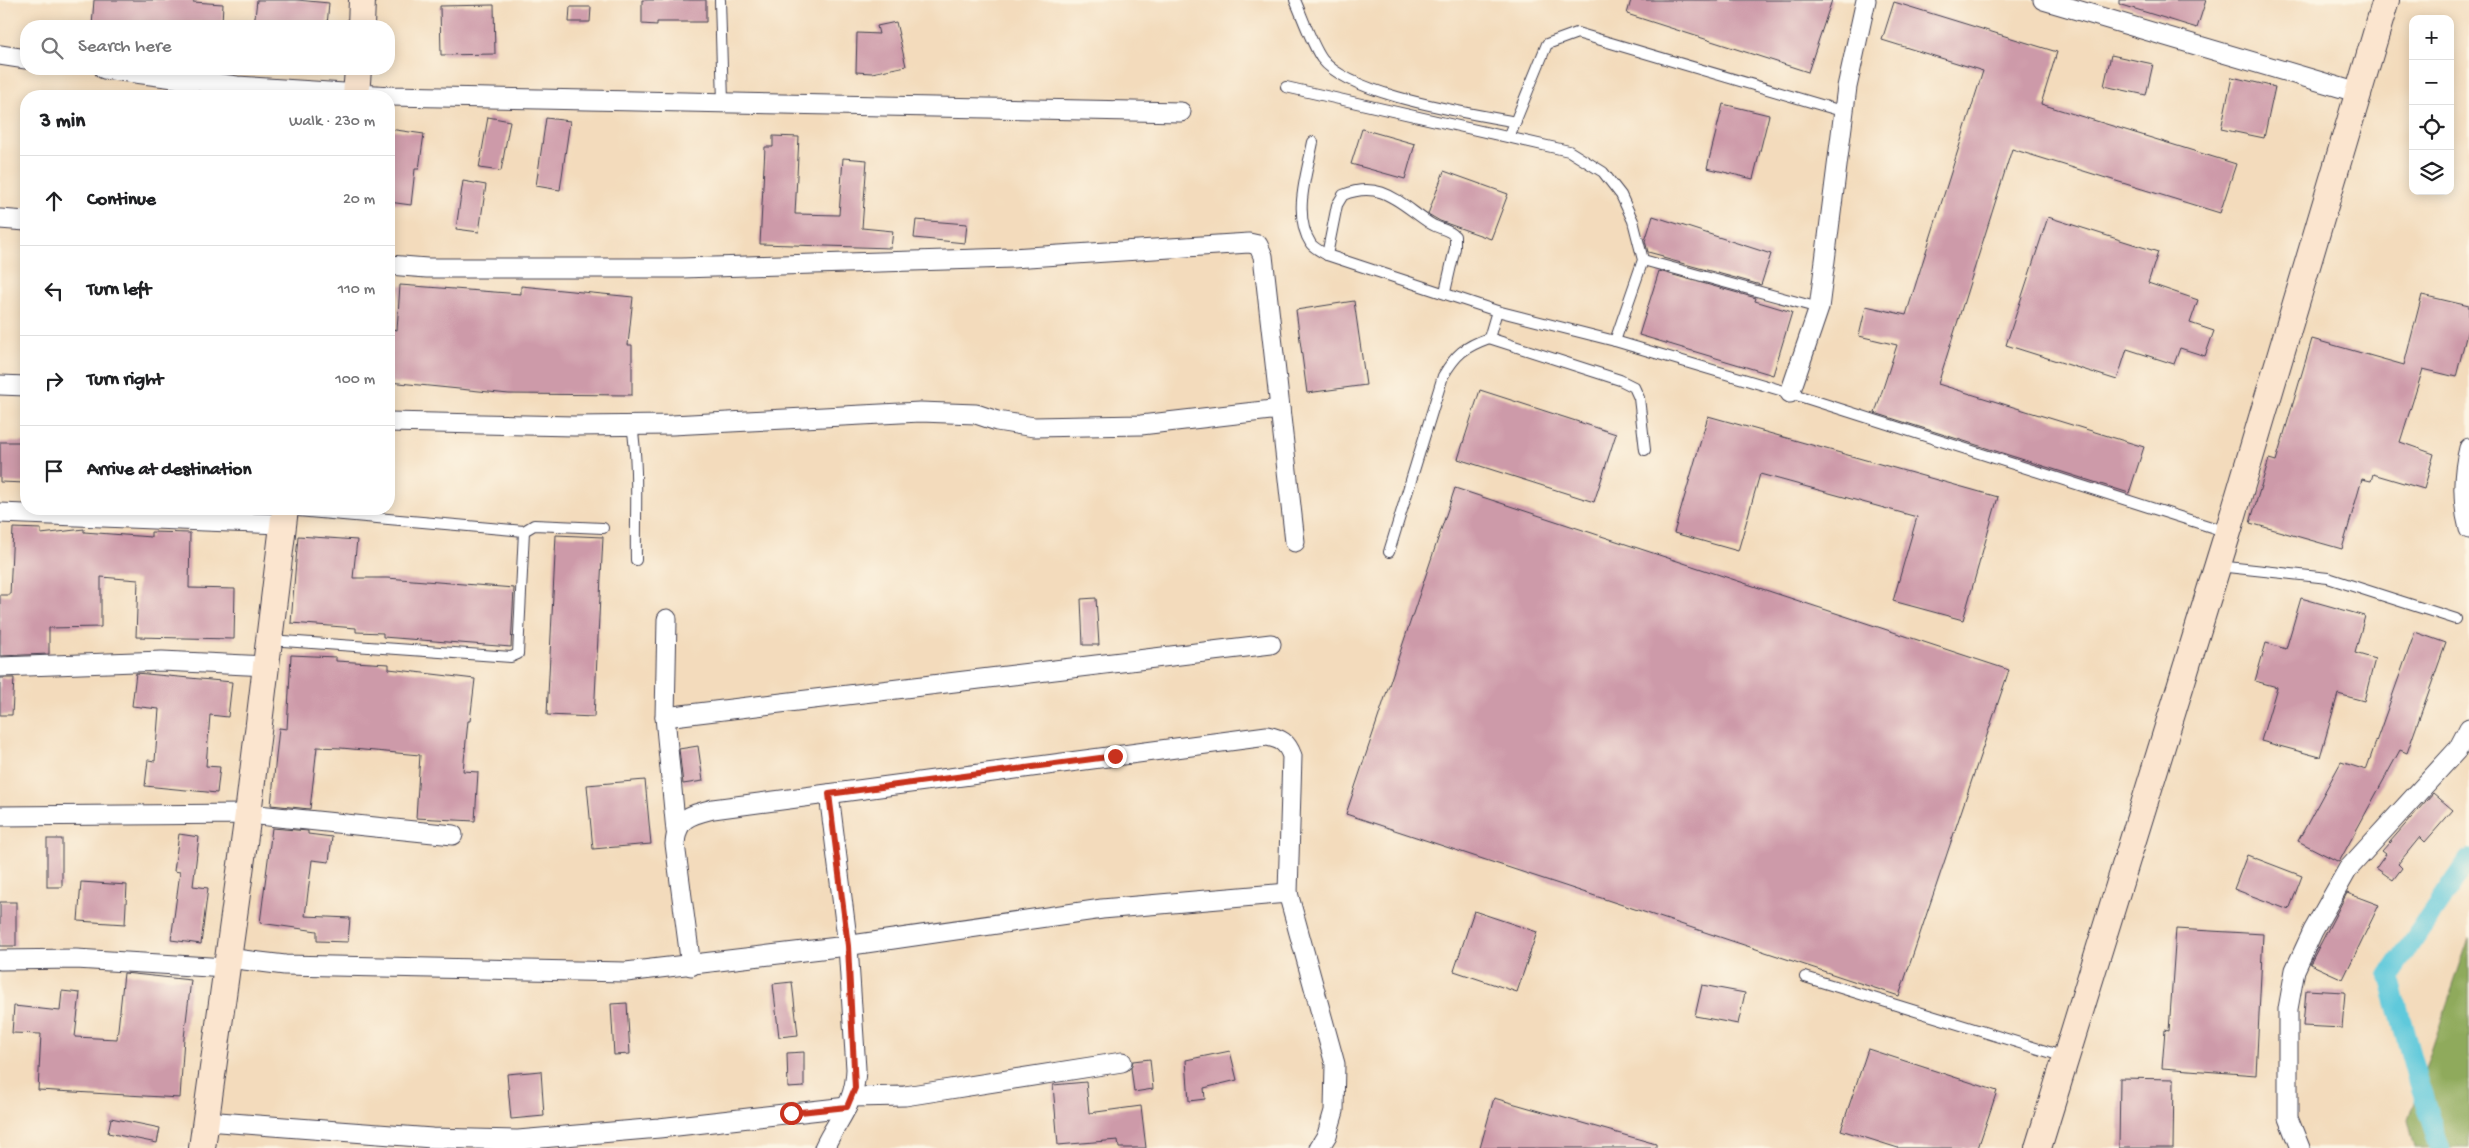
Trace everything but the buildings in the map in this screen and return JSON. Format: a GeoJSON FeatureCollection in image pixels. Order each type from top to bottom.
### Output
{"type":"FeatureCollection","features":[{"type":"Feature","properties":{"kind":"street"},"geometry":{"type":"LineString","coordinates":[[361,20],[362,0]]}},
{"type":"Feature","properties":{"kind":"street"},"geometry":{"type":"LineString","coordinates":[[1790,393],[1819,308],[1847,87],[1866,0]]}},
{"type":"Feature","properties":{"kind":"street"},"geometry":{"type":"LineString","coordinates":[[2043,0],[2359,93]]}},
{"type":"Feature","properties":{"kind":"street"},"geometry":{"type":"LineString","coordinates":[[2038,1148],[2228,532],[2386,0]]}},
{"type":"Feature","properties":{"kind":"street"},"geometry":{"type":"LineString","coordinates":[[0,55],[20,58]]}},
{"type":"Feature","properties":{"kind":"street"},"geometry":{"type":"LineString","coordinates":[[151,75],[237,86],[357,86],[370,90]]}},
{"type":"Feature","properties":{"kind":"street"},"geometry":{"type":"LineString","coordinates":[[395,96],[1181,112]]}},
{"type":"Feature","properties":{"kind":"street"},"geometry":{"type":"LineString","coordinates":[[0,219],[20,221]]}},
{"type":"Feature","properties":{"kind":"street"},"geometry":{"type":"LineString","coordinates":[[395,266],[427,268],[701,267],[1012,258],[1249,243],[1258,245],[1263,256],[1295,542]]}},
{"type":"Feature","properties":{"kind":"street"},"geometry":{"type":"LineString","coordinates":[[0,384],[20,386]]}},
{"type":"Feature","properties":{"kind":"street"},"geometry":{"type":"LineString","coordinates":[[395,422],[632,425],[792,420],[920,412],[976,414],[997,421],[1034,427],[1141,425],[1280,409]]}},
{"type":"Feature","properties":{"kind":"street"},"geometry":{"type":"LineString","coordinates":[[2469,448],[2464,468],[2464,507],[2469,530]]}},
{"type":"Feature","properties":{"kind":"street"},"geometry":{"type":"LineString","coordinates":[[0,513],[20,513]]}},
{"type":"Feature","properties":{"kind":"street"},"geometry":{"type":"LineString","coordinates":[[202,1148],[248,814],[284,515]]}},
{"type":"Feature","properties":{"kind":"street"},"geometry":{"type":"LineString","coordinates":[[667,619],[665,718],[676,831],[675,844],[691,966]]}},
{"type":"Feature","properties":{"kind":"street"},"geometry":{"type":"LineString","coordinates":[[665,718],[1271,644]]}},
{"type":"Feature","properties":{"kind":"street"},"geometry":{"type":"LineString","coordinates":[[0,666],[162,661],[265,666]]}},
{"type":"Feature","properties":{"kind":"street"},"geometry":{"type":"LineString","coordinates":[[2300,1148],[2288,1118],[2288,1008],[2295,970],[2313,931],[2348,869],[2458,749],[2469,728]]}},
{"type":"Feature","properties":{"kind":"street"},"geometry":{"type":"LineString","coordinates":[[676,831],[682,820],[701,812],[1267,736],[1282,740],[1289,748],[1292,756],[1288,893],[1335,1064],[1334,1111],[1328,1134],[1319,1148]]}},
{"type":"Feature","properties":{"kind":"street"},"geometry":{"type":"LineString","coordinates":[[824,1148],[850,1102],[855,1088],[856,1069],[848,946],[829,794]]}},
{"type":"Feature","properties":{"kind":"street"},"geometry":{"type":"LineString","coordinates":[[0,816],[248,814],[453,835]]}},
{"type":"Feature","properties":{"kind":"street"},"geometry":{"type":"LineString","coordinates":[[0,960],[76,959],[626,972],[691,966],[848,946],[1102,909],[1288,893]]}},
{"type":"Feature","properties":{"kind":"street"},"geometry":{"type":"LineString","coordinates":[[206,1121],[432,1138],[518,1140],[659,1128],[905,1096],[1122,1062]]}},
{"type":"Feature","properties":{"kind":"lane"},"geometry":{"type":"LineString","coordinates":[[720,0],[723,102]]}},
{"type":"Feature","properties":{"kind":"lane"},"geometry":{"type":"LineString","coordinates":[[1295,0],[1322,59],[1346,78],[1409,101],[1516,122]]}},
{"type":"Feature","properties":{"kind":"lane"},"geometry":{"type":"LineString","coordinates":[[1509,137],[1548,44],[1576,33],[1845,112]]}},
{"type":"Feature","properties":{"kind":"lane"},"geometry":{"type":"LineString","coordinates":[[1286,87],[1569,151],[1604,172],[1621,195],[1633,221],[1643,260],[1615,341]]}},
{"type":"Feature","properties":{"kind":"lane"},"geometry":{"type":"LineString","coordinates":[[1313,142],[1302,206],[1302,222],[1312,245],[1327,255],[1497,311],[1615,341],[1790,393],[2228,532]]}},
{"type":"Feature","properties":{"kind":"lane"},"geometry":{"type":"LineString","coordinates":[[1327,255],[1337,205],[1342,195],[1359,188],[1381,192],[1408,205],[1432,224],[1450,231],[1455,236],[1455,248],[1444,292]]}},
{"type":"Feature","properties":{"kind":"lane"},"geometry":{"type":"LineString","coordinates":[[1643,260],[1819,308]]}},
{"type":"Feature","properties":{"kind":"lane"},"geometry":{"type":"LineString","coordinates":[[1489,338],[1497,311]]}},
{"type":"Feature","properties":{"kind":"lane"},"geometry":{"type":"LineString","coordinates":[[1389,552],[1443,376],[1455,356],[1471,344],[1489,338],[1634,386],[1639,398],[1645,450]]}},
{"type":"Feature","properties":{"kind":"lane"},"geometry":{"type":"LineString","coordinates":[[632,425],[638,459],[635,500],[636,560]]}},
{"type":"Feature","properties":{"kind":"lane"},"geometry":{"type":"LineString","coordinates":[[298,515],[524,531],[534,525],[603,528]]}},
{"type":"Feature","properties":{"kind":"lane"},"geometry":{"type":"LineString","coordinates":[[268,640],[511,657],[518,654],[524,531]]}},
{"type":"Feature","properties":{"kind":"lane"},"geometry":{"type":"LineString","coordinates":[[2217,566],[2328,578],[2456,619]]}},
{"type":"Feature","properties":{"kind":"lane"},"geometry":{"type":"LineString","coordinates":[[1805,976],[2066,1058]]}},
{"type":"Feature","properties":{"kind":"green space"},"geometry":{"type":"Polygon","coordinates":[[[2469,938],[2469,1148],[2415,1148],[2408,1120],[2469,938]]]}},
{"type":"Feature","properties":{"kind":"waterway"},"geometry":{"type":"LineString","coordinates":[[2440,1148],[2418,1082],[2389,976],[2469,859]]}},
{"type":"Feature","properties":{"kind":"route"},"geometry":{"type":"LineString","coordinates":[[791,1113],[847,1107],[855,1088],[856,1069],[848,946],[829,794],[1115,756]]}}]}
